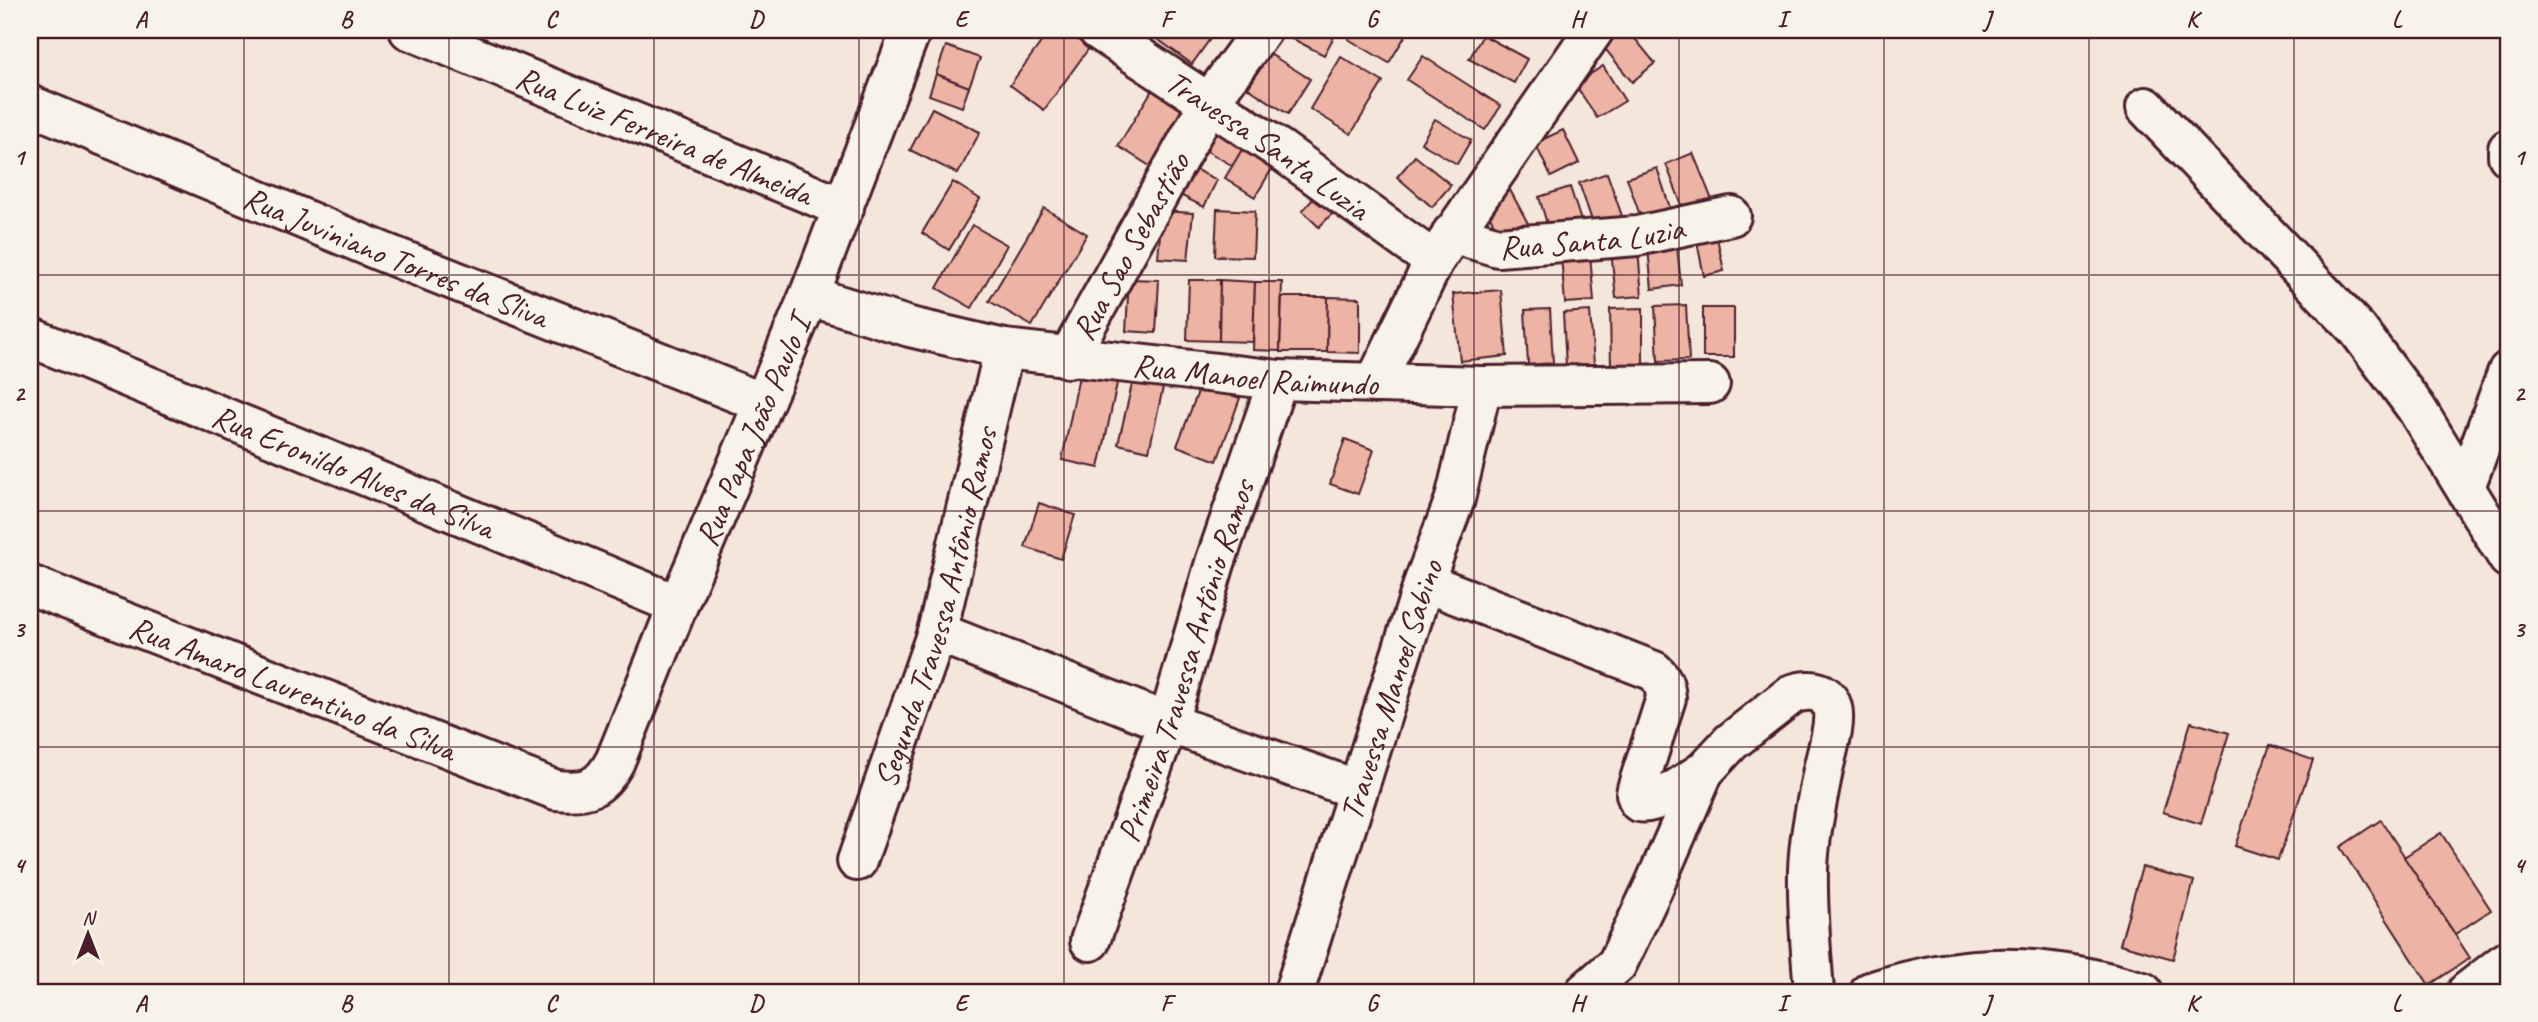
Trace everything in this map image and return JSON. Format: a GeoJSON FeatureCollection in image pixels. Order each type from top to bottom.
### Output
{"type":"FeatureCollection","features":[{"type":"Feature","properties":{"kind":"street","name":"Rua Luiz Ferreira de Almeida"},"geometry":{"type":"LineString","coordinates":[[409,30],[844,208]]}},
{"type":"Feature","properties":{"kind":"street","name":"Rua Papa João Paulo I"},"geometry":{"type":"LineString","coordinates":[[556,790],[576,792],[594,787],[606,777],[615,761],[809,296],[911,30]]}},
{"type":"Feature","properties":{"kind":"street","name":"Travessa Santa Luzia"},"geometry":{"type":"LineString","coordinates":[[1098,30],[1282,151],[1443,247]]}},
{"type":"Feature","properties":{"kind":"street","name":"Rua Sao Sebastião"},"geometry":{"type":"LineString","coordinates":[[1068,358],[1209,103],[1262,30]]}},
{"type":"Feature","properties":{"kind":"street"},"geometry":{"type":"LineString","coordinates":[[1375,383],[1443,247],[1594,30]]}},
{"type":"Feature","properties":{"kind":"street","name":"Rua Juviniano Torres da Sliva"},"geometry":{"type":"LineString","coordinates":[[30,105],[380,251],[763,403]]}},
{"type":"Feature","properties":{"kind":"street"},"geometry":{"type":"LineString","coordinates":[[2146,107],[2358,330],[2416,408],[2508,558]]}},
{"type":"Feature","properties":{"kind":"street"},"geometry":{"type":"LineString","coordinates":[[2508,149],[2508,156]]}},
{"type":"Feature","properties":{"kind":"street","name":"Rua Santa Luzia"},"geometry":{"type":"LineString","coordinates":[[1443,247],[1498,247],[1637,236],[1731,216]]}},
{"type":"Feature","properties":{"kind":"street","name":"Rua Manoel Raimundo"},"geometry":{"type":"LineString","coordinates":[[809,296],[910,327],[1004,349],[1278,380],[1482,386],[1710,384]]}},
{"type":"Feature","properties":{"kind":"street","name":"Rua Eronildo Alves da Silva"},"geometry":{"type":"LineString","coordinates":[[30,337],[678,605]]}},
{"type":"Feature","properties":{"kind":"street","name":"Segunda Travessa Antônio Ramos"},"geometry":{"type":"LineString","coordinates":[[857,861],[937,632],[1004,349]]}},
{"type":"Feature","properties":{"kind":"street"},"geometry":{"type":"LineString","coordinates":[[2465,487],[2508,371]]}},
{"type":"Feature","properties":{"kind":"street","name":"Primeira Travessa Antônio Ramos"},"geometry":{"type":"LineString","coordinates":[[1090,941],[1168,723],[1215,563],[1278,380]]}},
{"type":"Feature","properties":{"kind":"street","name":"Travessa Manoel Sabino"},"geometry":{"type":"LineString","coordinates":[[1294,992],[1424,582],[1455,499],[1482,386]]}},
{"type":"Feature","properties":{"kind":"street"},"geometry":{"type":"LineString","coordinates":[[1424,582],[1654,671],[1661,677],[1666,698],[1636,794],[1639,802],[1643,804],[1655,801],[1704,771],[1731,742],[1792,694],[1803,691],[1822,693],[1828,699],[1833,718],[1812,825],[1808,868],[1814,992]]}},
{"type":"Feature","properties":{"kind":"street","name":"Rua Amaro Laurentino da Silva"},"geometry":{"type":"LineString","coordinates":[[30,585],[556,790]]}},
{"type":"Feature","properties":{"kind":"street"},"geometry":{"type":"LineString","coordinates":[[937,632],[1168,723],[1358,790]]}},
{"type":"Feature","properties":{"kind":"street"},"geometry":{"type":"LineString","coordinates":[[1586,992],[1617,964],[1704,771]]}},
{"type":"Feature","properties":{"kind":"street"},"geometry":{"type":"LineString","coordinates":[[2467,992],[2508,960]]}},
{"type":"Feature","properties":{"kind":"street"},"geometry":{"type":"LineString","coordinates":[[1870,992],[1929,975],[1993,967],[2059,972],[2143,992]]}},
{"type":"Feature","properties":{"kind":"building"},"geometry":{"type":"Polygon","coordinates":[[[1050,30],[1064,30],[1089,48],[1044,110],[1010,85],[1050,30]]]}},
{"type":"Feature","properties":{"kind":"building"},"geometry":{"type":"Polygon","coordinates":[[[1145,30],[1212,30],[1215,32],[1192,64],[1145,30]]]}},
{"type":"Feature","properties":{"kind":"building"},"geometry":{"type":"Polygon","coordinates":[[[1288,30],[1337,31],[1324,55],[1285,35],[1288,30]]]}},
{"type":"Feature","properties":{"kind":"building"},"geometry":{"type":"Polygon","coordinates":[[[1353,30],[1402,30],[1407,33],[1389,63],[1348,39],[1353,30]]]}},
{"type":"Feature","properties":{"kind":"building"},"geometry":{"type":"Polygon","coordinates":[[[1620,30],[1628,30],[1655,63],[1632,82],[1602,45],[1620,30]]]}},
{"type":"Feature","properties":{"kind":"building"},"geometry":{"type":"Polygon","coordinates":[[[1483,35],[1527,59],[1514,83],[1469,59],[1483,35]]]}},
{"type":"Feature","properties":{"kind":"building"},"geometry":{"type":"Polygon","coordinates":[[[946,46],[980,58],[969,87],[936,74],[946,46]]]}},
{"type":"Feature","properties":{"kind":"building"},"geometry":{"type":"Polygon","coordinates":[[[1270,54],[1310,79],[1288,114],[1248,88],[1270,54]]]}},
{"type":"Feature","properties":{"kind":"building"},"geometry":{"type":"Polygon","coordinates":[[[1423,56],[1501,106],[1485,130],[1407,80],[1423,56]]]}},
{"type":"Feature","properties":{"kind":"building"},"geometry":{"type":"Polygon","coordinates":[[[1341,57],[1383,82],[1351,134],[1310,109],[1341,57]]]}},
{"type":"Feature","properties":{"kind":"building"},"geometry":{"type":"Polygon","coordinates":[[[1603,66],[1625,101],[1597,118],[1575,84],[1603,66]]]}},
{"type":"Feature","properties":{"kind":"building"},"geometry":{"type":"Polygon","coordinates":[[[936,74],[969,87],[962,107],[929,95],[936,74]]]}},
{"type":"Feature","properties":{"kind":"building"},"geometry":{"type":"Polygon","coordinates":[[[1154,87],[1186,106],[1150,166],[1118,146],[1154,87]]]}},
{"type":"Feature","properties":{"kind":"building"},"geometry":{"type":"Polygon","coordinates":[[[932,108],[980,132],[958,174],[910,150],[932,108]]]}},
{"type":"Feature","properties":{"kind":"building"},"geometry":{"type":"Polygon","coordinates":[[[1435,119],[1471,140],[1457,164],[1421,143],[1435,119]]]}},
{"type":"Feature","properties":{"kind":"building"},"geometry":{"type":"Polygon","coordinates":[[[1214,122],[1247,141],[1233,166],[1200,147],[1214,122]]]}},
{"type":"Feature","properties":{"kind":"building"},"geometry":{"type":"Polygon","coordinates":[[[1563,130],[1579,163],[1551,177],[1535,143],[1563,130]]]}},
{"type":"Feature","properties":{"kind":"building"},"geometry":{"type":"Polygon","coordinates":[[[1246,143],[1276,162],[1255,197],[1225,178],[1246,143]]]}},
{"type":"Feature","properties":{"kind":"building"},"geometry":{"type":"Polygon","coordinates":[[[1693,153],[1712,200],[1684,211],[1666,164],[1693,153]]]}},
{"type":"Feature","properties":{"kind":"building"},"geometry":{"type":"Polygon","coordinates":[[[1415,156],[1451,185],[1432,207],[1397,177],[1415,156]]]}},
{"type":"Feature","properties":{"kind":"building"},"geometry":{"type":"Polygon","coordinates":[[[1188,166],[1217,180],[1204,207],[1174,192],[1188,166]]]}},
{"type":"Feature","properties":{"kind":"building"},"geometry":{"type":"Polygon","coordinates":[[[1657,168],[1672,214],[1643,224],[1627,178],[1657,168]]]}},
{"type":"Feature","properties":{"kind":"building"},"geometry":{"type":"Polygon","coordinates":[[[1607,173],[1623,219],[1595,229],[1579,183],[1607,173]]]}},
{"type":"Feature","properties":{"kind":"building"},"geometry":{"type":"Polygon","coordinates":[[[953,182],[980,199],[949,250],[922,233],[953,182]]]}},
{"type":"Feature","properties":{"kind":"building"},"geometry":{"type":"Polygon","coordinates":[[[1570,187],[1582,224],[1550,234],[1539,197],[1570,187]]]}},
{"type":"Feature","properties":{"kind":"building"},"geometry":{"type":"Polygon","coordinates":[[[1510,190],[1530,227],[1504,241],[1483,205],[1510,190]]]}},
{"type":"Feature","properties":{"kind":"building"},"geometry":{"type":"Polygon","coordinates":[[[1317,195],[1334,212],[1319,227],[1302,211],[1317,195]]]}},
{"type":"Feature","properties":{"kind":"building"},"geometry":{"type":"Polygon","coordinates":[[[1044,208],[1087,234],[1032,326],[989,301],[1044,208]]]}},
{"type":"Feature","properties":{"kind":"building"},"geometry":{"type":"Polygon","coordinates":[[[1217,209],[1255,211],[1253,257],[1215,256],[1217,209]]]}},
{"type":"Feature","properties":{"kind":"building"},"geometry":{"type":"Polygon","coordinates":[[[1162,211],[1193,213],[1188,260],[1158,258],[1162,211]]]}},
{"type":"Feature","properties":{"kind":"building"},"geometry":{"type":"Polygon","coordinates":[[[972,225],[1007,245],[972,308],[937,288],[972,225]]]}},
{"type":"Feature","properties":{"kind":"building"},"geometry":{"type":"Polygon","coordinates":[[[1716,233],[1724,271],[1704,276],[1696,237],[1716,233]]]}},
{"type":"Feature","properties":{"kind":"building"},"geometry":{"type":"Polygon","coordinates":[[[1677,246],[1681,285],[1652,289],[1648,249],[1677,246]]]}},
{"type":"Feature","properties":{"kind":"building"},"geometry":{"type":"Polygon","coordinates":[[[1638,250],[1642,296],[1616,298],[1611,251],[1638,250]]]}},
{"type":"Feature","properties":{"kind":"building"},"geometry":{"type":"Polygon","coordinates":[[[1590,255],[1594,301],[1565,303],[1561,256],[1590,255]]]}},
{"type":"Feature","properties":{"kind":"building"},"geometry":{"type":"Polygon","coordinates":[[[1129,279],[1159,280],[1156,333],[1126,331],[1129,279]]]}},
{"type":"Feature","properties":{"kind":"building"},"geometry":{"type":"Polygon","coordinates":[[[1189,280],[1220,280],[1219,341],[1187,340],[1189,280]]]}},
{"type":"Feature","properties":{"kind":"building"},"geometry":{"type":"Polygon","coordinates":[[[1220,280],[1255,282],[1253,342],[1219,341],[1220,280]]]}},
{"type":"Feature","properties":{"kind":"building"},"geometry":{"type":"Polygon","coordinates":[[[1255,282],[1282,282],[1280,351],[1253,350],[1255,282]]]}},
{"type":"Feature","properties":{"kind":"building"},"geometry":{"type":"Polygon","coordinates":[[[1501,290],[1507,356],[1460,361],[1453,294],[1501,290]]]}},
{"type":"Feature","properties":{"kind":"building"},"geometry":{"type":"Polygon","coordinates":[[[1282,297],[1328,297],[1327,352],[1280,352],[1282,297]]]}},
{"type":"Feature","properties":{"kind":"building"},"geometry":{"type":"Polygon","coordinates":[[[1328,297],[1360,298],[1360,353],[1327,352],[1328,297]]]}},
{"type":"Feature","properties":{"kind":"building"},"geometry":{"type":"Polygon","coordinates":[[[1686,305],[1689,360],[1658,361],[1655,306],[1686,305]]]}},
{"type":"Feature","properties":{"kind":"building"},"geometry":{"type":"Polygon","coordinates":[[[1643,308],[1643,368],[1611,368],[1610,309],[1643,308]]]}},
{"type":"Feature","properties":{"kind":"building"},"geometry":{"type":"Polygon","coordinates":[[[1703,308],[1734,308],[1734,357],[1703,357],[1703,308]]]}},
{"type":"Feature","properties":{"kind":"building"},"geometry":{"type":"Polygon","coordinates":[[[1550,309],[1553,363],[1528,365],[1525,310],[1550,309]]]}},
{"type":"Feature","properties":{"kind":"building"},"geometry":{"type":"Polygon","coordinates":[[[1590,311],[1594,364],[1566,366],[1563,313],[1590,311]]]}},
{"type":"Feature","properties":{"kind":"building"},"geometry":{"type":"Polygon","coordinates":[[[1081,366],[1119,374],[1099,468],[1062,460],[1081,366]]]}},
{"type":"Feature","properties":{"kind":"building"},"geometry":{"type":"Polygon","coordinates":[[[1134,376],[1164,383],[1149,451],[1118,444],[1134,376]]]}},
{"type":"Feature","properties":{"kind":"building"},"geometry":{"type":"Polygon","coordinates":[[[1201,384],[1240,398],[1217,461],[1177,446],[1201,384]]]}},
{"type":"Feature","properties":{"kind":"building"},"geometry":{"type":"Polygon","coordinates":[[[1345,439],[1374,450],[1358,494],[1330,484],[1345,439]]]}},
{"type":"Feature","properties":{"kind":"building"},"geometry":{"type":"Polygon","coordinates":[[[1039,503],[1075,515],[1061,559],[1025,547],[1039,503]]]}},
{"type":"Feature","properties":{"kind":"building"},"geometry":{"type":"Polygon","coordinates":[[[2191,722],[2229,733],[2201,824],[2163,812],[2191,722]]]}},
{"type":"Feature","properties":{"kind":"building"},"geometry":{"type":"Polygon","coordinates":[[[2270,745],[2313,760],[2278,860],[2235,846],[2270,745]]]}},
{"type":"Feature","properties":{"kind":"building"},"geometry":{"type":"Polygon","coordinates":[[[2381,820],[2470,958],[2429,985],[2340,847],[2381,820]]]}},
{"type":"Feature","properties":{"kind":"building"},"geometry":{"type":"Polygon","coordinates":[[[2441,833],[2491,910],[2455,934],[2404,857],[2441,833]]]}},
{"type":"Feature","properties":{"kind":"building"},"geometry":{"type":"Polygon","coordinates":[[[2142,867],[2194,881],[2173,959],[2120,944],[2142,867]]]}}]}
